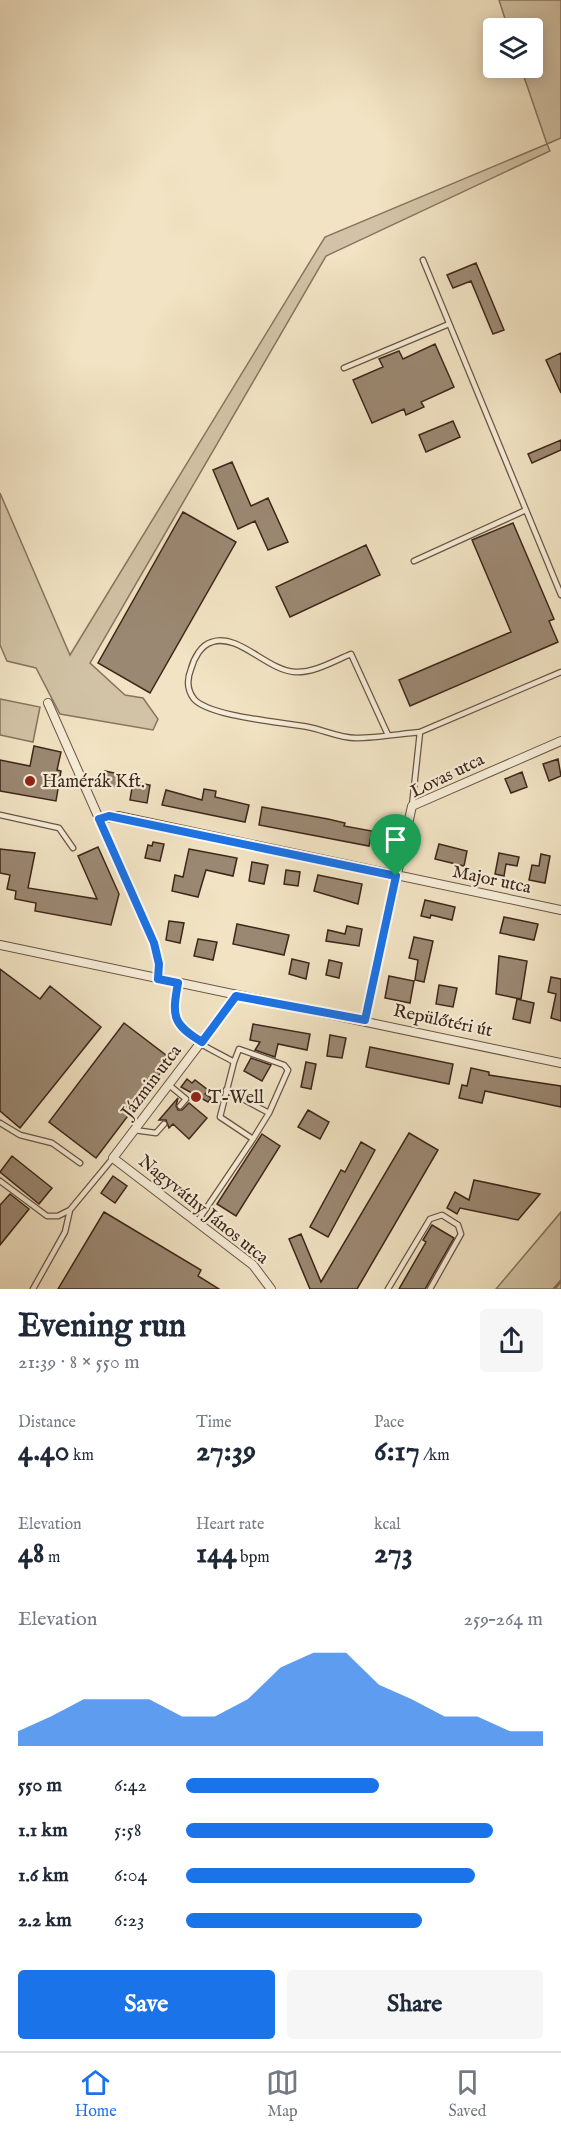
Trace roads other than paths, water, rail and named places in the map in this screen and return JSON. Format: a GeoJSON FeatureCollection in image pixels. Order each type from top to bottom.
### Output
{"type":"FeatureCollection","features":[{"type":"Feature","properties":{"kind":"street"},"geometry":{"type":"LineString","coordinates":[[48,703],[154,943],[159,964],[158,979]]}},
{"type":"Feature","properties":{"kind":"street","name":"Lovas utca"},"geometry":{"type":"LineString","coordinates":[[365,1020],[412,806],[561,741]]}},
{"type":"Feature","properties":{"kind":"street","name":"Major utca"},"geometry":{"type":"LineString","coordinates":[[99,819],[118,816],[561,910]]}},
{"type":"Feature","properties":{"kind":"street","name":"Repülőtéri út"},"geometry":{"type":"LineString","coordinates":[[0,945],[561,1063]]}},
{"type":"Feature","properties":{"kind":"street","name":"Jázmin utca"},"geometry":{"type":"LineString","coordinates":[[113,1158],[236,996]]}},
{"type":"Feature","properties":{"kind":"street","name":"Nagyváthy János utca"},"geometry":{"type":"LineString","coordinates":[[113,1158],[253,1265],[271,1289]]}},
{"type":"Feature","properties":{"kind":"lane"},"geometry":{"type":"LineString","coordinates":[[423,260],[561,595]]}},
{"type":"Feature","properties":{"kind":"lane"},"geometry":{"type":"LineString","coordinates":[[344,368],[449,324]]}},
{"type":"Feature","properties":{"kind":"lane"},"geometry":{"type":"LineString","coordinates":[[414,561],[526,510]]}},
{"type":"Feature","properties":{"kind":"lane"},"geometry":{"type":"LineString","coordinates":[[388,735],[351,654],[312,670],[297,672],[279,669],[230,641],[212,642],[202,648],[188,677],[188,689],[204,706],[269,722],[310,727],[345,737],[388,735],[420,732],[561,672]]}},
{"type":"Feature","properties":{"kind":"lane"},"geometry":{"type":"LineString","coordinates":[[412,806],[420,732]]}},
{"type":"Feature","properties":{"kind":"lane"},"geometry":{"type":"LineString","coordinates":[[0,815],[59,828],[73,848]]}},
{"type":"Feature","properties":{"kind":"lane"},"geometry":{"type":"LineString","coordinates":[[178,983],[175,1019],[184,1031],[234,1062]]}},
{"type":"Feature","properties":{"kind":"lane"},"geometry":{"type":"LineString","coordinates":[[197,1222],[253,1139],[269,1113],[288,1072],[286,1066],[239,1049],[220,1117],[253,1139]]}},
{"type":"Feature","properties":{"kind":"lane"},"geometry":{"type":"LineString","coordinates":[[169,1085],[186,1099],[180,1106]]}},
{"type":"Feature","properties":{"kind":"lane"},"geometry":{"type":"LineString","coordinates":[[226,1090],[269,1113]]}},
{"type":"Feature","properties":{"kind":"lane"},"geometry":{"type":"LineString","coordinates":[[0,1123],[20,1136],[52,1143],[80,1163]]}},
{"type":"Feature","properties":{"kind":"lane"},"geometry":{"type":"LineString","coordinates":[[134,1130],[156,1134],[164,1124]]}},
{"type":"Feature","properties":{"kind":"lane"},"geometry":{"type":"LineString","coordinates":[[0,1183],[47,1216],[58,1216],[70,1210],[113,1158]]}},
{"type":"Feature","properties":{"kind":"lane"},"geometry":{"type":"LineString","coordinates":[[33,1289],[65,1232],[70,1210]]}},
{"type":"Feature","properties":{"kind":"lane"},"geometry":{"type":"LineString","coordinates":[[388,1289],[430,1219],[442,1215],[458,1225],[461,1234],[430,1289]]}},
{"type":"Feature","properties":{"kind":"waterway"},"geometry":{"type":"LineString","coordinates":[[554,1289],[561,1281]]}},
{"type":"Feature","properties":{"kind":"place","name":"Hamérák Kft."},"geometry":{"type":"Point","coordinates":[30,781]}},
{"type":"Feature","properties":{"kind":"place","name":"T-Well"},"geometry":{"type":"Point","coordinates":[196,1097]}}]}
